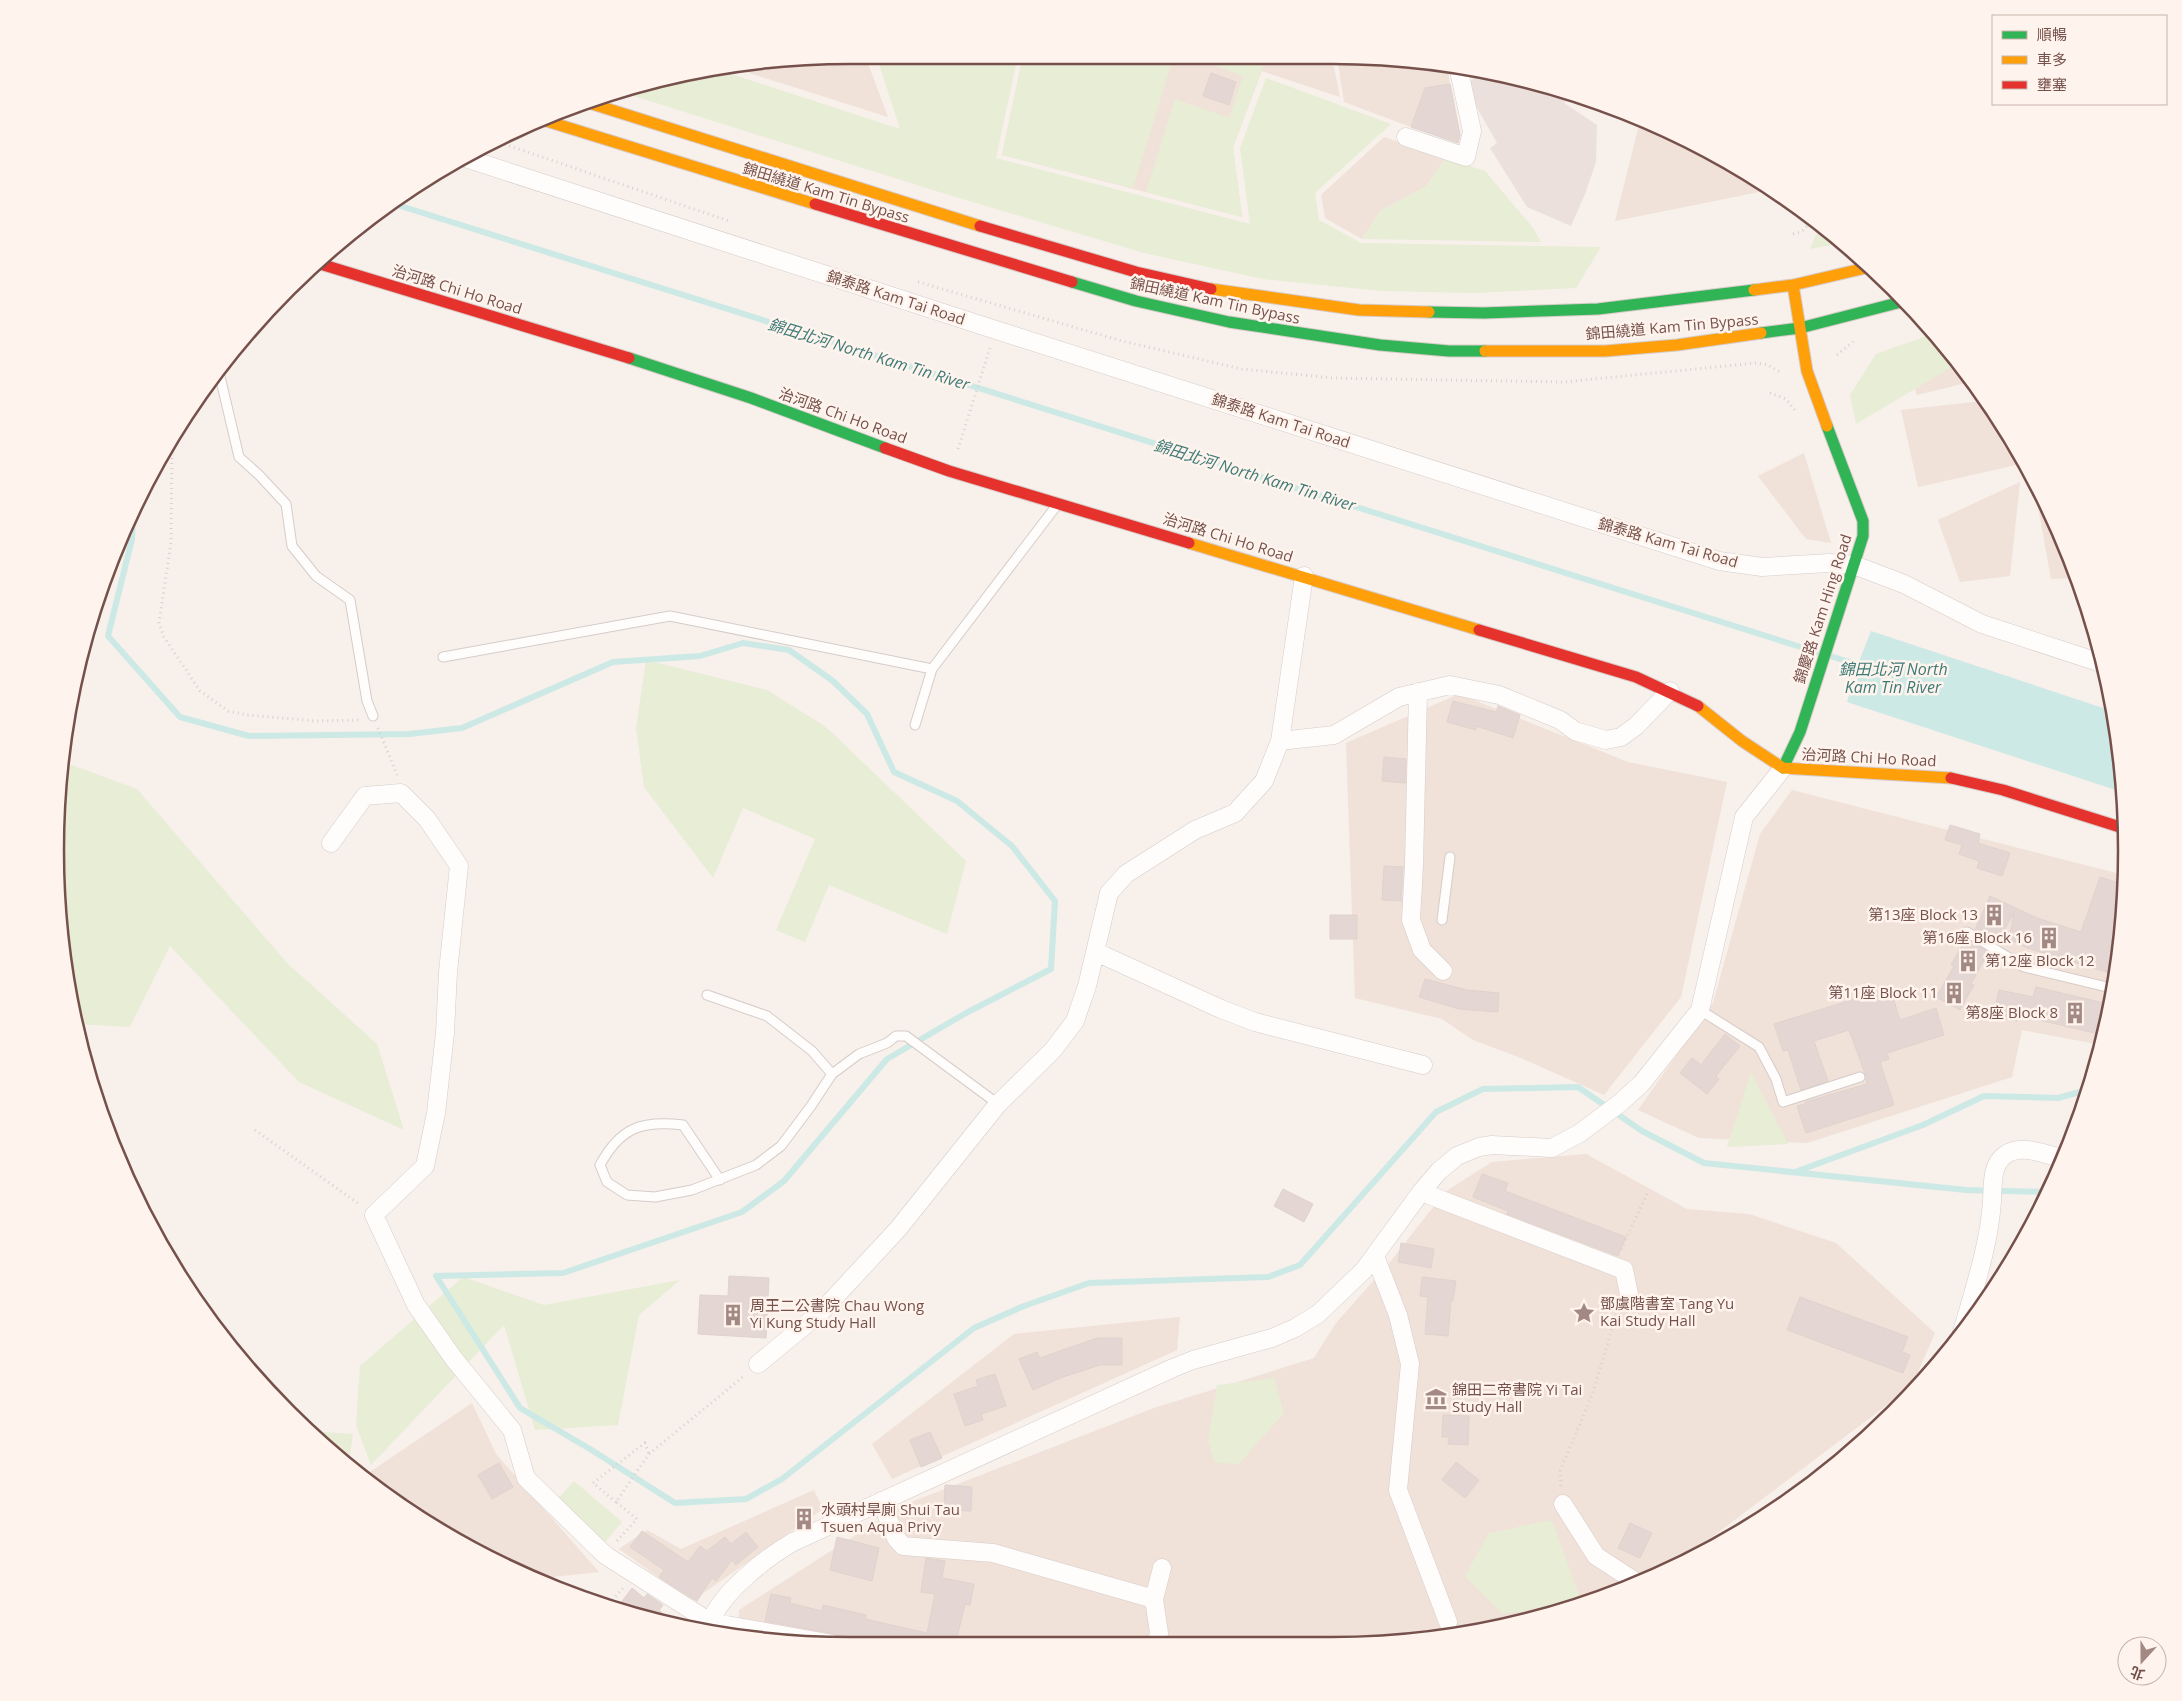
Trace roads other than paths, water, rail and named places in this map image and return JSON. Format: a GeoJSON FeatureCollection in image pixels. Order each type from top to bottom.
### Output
{"type":"FeatureCollection","features":[{"type":"Feature","properties":{"kind":"main road","name":"錦田繞道 Kam Tin Bypass"},"geometry":{"type":"LineString","coordinates":[[598,106],[778,164],[1031,242],[1136,272],[1222,291],[1286,301],[1359,310],[1484,313],[1598,309],[1793,285],[1861,269]]}},
{"type":"Feature","properties":{"kind":"main road","name":"錦田繞道 Kam Tin Bypass"},"geometry":{"type":"LineString","coordinates":[[554,122],[1008,264],[1136,301],[1238,324],[1380,345],[1449,351],[1605,350],[1677,344],[1800,328],[1896,303]]}},
{"type":"Feature","properties":{"kind":"main road","name":"治河路 Chi Ho Road"},"geometry":{"type":"LineString","coordinates":[[325,265],[613,353],[751,398],[949,471],[1636,677],[1670,691],[1702,708],[1742,741],[1783,768],[1959,778],[2118,826]]}},
{"type":"Feature","properties":{"kind":"main road","name":"錦慶路 Kam Hing Road"},"geometry":{"type":"LineString","coordinates":[[1783,768],[1800,732],[1863,536],[1863,521],[1807,371],[1793,285]]}},
{"type":"Feature","properties":{"kind":"street"},"geometry":{"type":"LineString","coordinates":[[1406,137],[1466,157],[1472,131],[1460,75]]}},
{"type":"Feature","properties":{"kind":"street","name":"錦泰路 Kam Tai Road"},"geometry":{"type":"LineString","coordinates":[[473,161],[1719,561],[1762,566],[1829,563],[1854,564],[1904,584],[1982,624],[2094,661]]}},
{"type":"Feature","properties":{"kind":"street"},"geometry":{"type":"LineString","coordinates":[[758,1364],[821,1312],[898,1229],[998,1104],[1053,1050],[1075,1020],[1087,986],[1109,893],[1126,874],[1194,830],[1235,813],[1264,781],[1280,741],[1304,576]]}},
{"type":"Feature","properties":{"kind":"street"},"geometry":{"type":"LineString","coordinates":[[1280,741],[1334,735],[1399,697],[1450,685],[1499,695],[1560,720],[1575,731],[1606,740],[1621,737],[1636,726],[1670,691]]}},
{"type":"Feature","properties":{"kind":"street"},"geometry":{"type":"LineString","coordinates":[[1418,692],[1411,920],[1422,950],[1443,971]]}},
{"type":"Feature","properties":{"kind":"street"},"geometry":{"type":"LineString","coordinates":[[712,1625],[726,1598],[768,1557],[793,1542],[1173,1368],[1193,1360],[1272,1338],[1295,1328],[1327,1306],[1354,1280],[1375,1256],[1421,1192],[1444,1167],[1467,1151],[1492,1145],[1552,1148],[1580,1132],[1620,1103],[1642,1083],[1700,1010],[1744,817],[1783,768]]}},
{"type":"Feature","properties":{"kind":"street"},"geometry":{"type":"LineString","coordinates":[[331,843],[365,796],[401,793],[427,819],[459,866],[448,972],[445,1033],[436,1113],[425,1166],[374,1214],[416,1305],[454,1359],[512,1430],[526,1478],[606,1555],[706,1624]]}},
{"type":"Feature","properties":{"kind":"street"},"geometry":{"type":"LineString","coordinates":[[1096,952],[1221,1009],[1255,1022],[1423,1065]]}},
{"type":"Feature","properties":{"kind":"street"},"geometry":{"type":"LineString","coordinates":[[1967,1314],[1991,1222],[1994,1175],[1998,1164],[2004,1155],[2013,1150],[2025,1149],[2056,1157]]}},
{"type":"Feature","properties":{"kind":"street"},"geometry":{"type":"LineString","coordinates":[[1421,1192],[1624,1270],[1630,1299]]}},
{"type":"Feature","properties":{"kind":"street"},"geometry":{"type":"LineString","coordinates":[[1375,1256],[1398,1315],[1410,1364],[1398,1490],[1448,1622]]}},
{"type":"Feature","properties":{"kind":"street"},"geometry":{"type":"LineString","coordinates":[[881,1501],[896,1538],[903,1546],[993,1553],[1154,1599]]}},
{"type":"Feature","properties":{"kind":"street"},"geometry":{"type":"LineString","coordinates":[[1563,1504],[1596,1556],[1630,1578]]}},
{"type":"Feature","properties":{"kind":"street"},"geometry":{"type":"LineString","coordinates":[[1158,1637],[1159,1632],[1154,1599],[1162,1568]]}},
{"type":"Feature","properties":{"kind":"lane"},"geometry":{"type":"LineString","coordinates":[[221,379],[239,457],[286,504],[292,546],[316,576],[350,600],[367,701],[375,720]]}},
{"type":"Feature","properties":{"kind":"lane"},"geometry":{"type":"LineString","coordinates":[[915,725],[932,669],[1059,503]]}},
{"type":"Feature","properties":{"kind":"lane"},"geometry":{"type":"LineString","coordinates":[[443,657],[670,616],[932,669]]}},
{"type":"Feature","properties":{"kind":"lane"},"geometry":{"type":"LineString","coordinates":[[1442,920],[1450,856]]}},
{"type":"Feature","properties":{"kind":"lane"},"geometry":{"type":"LineString","coordinates":[[1967,932],[2024,967],[2106,987]]}},
{"type":"Feature","properties":{"kind":"lane"},"geometry":{"type":"LineString","coordinates":[[707,995],[767,1016],[812,1051],[832,1074]]}},
{"type":"Feature","properties":{"kind":"lane"},"geometry":{"type":"LineString","coordinates":[[1700,1010],[1759,1047],[1776,1079],[1783,1102],[1860,1077]]}},
{"type":"Feature","properties":{"kind":"lane"},"geometry":{"type":"LineString","coordinates":[[720,1180],[683,1125],[650,1124],[626,1132],[611,1145],[600,1165],[607,1182],[627,1195],[655,1197],[692,1190],[720,1180],[756,1166],[781,1146],[832,1074],[859,1054],[887,1043],[896,1036],[906,1036],[998,1104]]}},
{"type":"Feature","properties":{"kind":"water","name":"錦田北河 North Kam Tin River"},"geometry":{"type":"Polygon","coordinates":[[[1871,631],[2105,709],[2112,748],[2116,790],[1847,702],[1858,664],[1871,631]]]}},
{"type":"Feature","properties":{"kind":"waterway","name":"錦田北河 North Kam Tin River"},"geometry":{"type":"LineString","coordinates":[[400,206],[1820,653]]}},
{"type":"Feature","properties":{"kind":"waterway"},"geometry":{"type":"LineString","coordinates":[[132,531],[132,539],[108,636],[180,717],[249,736],[409,734],[462,728],[613,662],[700,656],[743,643],[789,650],[833,681],[867,714],[894,772],[957,801],[1012,846],[1055,901],[1051,969],[966,1013],[887,1059],[784,1181],[742,1212],[563,1273],[436,1276]]}},
{"type":"Feature","properties":{"kind":"waterway","name":"錦田北河 North Kam Tin River"},"geometry":{"type":"LineString","coordinates":[[1830,656],[1866,667]]}},
{"type":"Feature","properties":{"kind":"waterway"},"geometry":{"type":"LineString","coordinates":[[436,1276],[520,1408],[590,1449],[675,1503],[746,1499],[782,1479],[974,1328],[1024,1306],[1089,1283],[1268,1277],[1300,1265],[1436,1112],[1483,1089],[1578,1087],[1642,1131],[1704,1163],[1966,1190],[2040,1192]]}},
{"type":"Feature","properties":{"kind":"waterway"},"geometry":{"type":"LineString","coordinates":[[1795,1172],[1923,1125],[1984,1096],[2058,1098],[2079,1092]]}},
{"type":"Feature","properties":{"kind":"place","name":"第13座 Block 13"},"geometry":{"type":"Point","coordinates":[1994,915]}},
{"type":"Feature","properties":{"kind":"place","name":"第16座 Block 16"},"geometry":{"type":"Point","coordinates":[2049,938]}},
{"type":"Feature","properties":{"kind":"place","name":"第12座 Block 12"},"geometry":{"type":"Point","coordinates":[1968,961]}},
{"type":"Feature","properties":{"kind":"place","name":"第11座 Block 11"},"geometry":{"type":"Point","coordinates":[1954,993]}},
{"type":"Feature","properties":{"kind":"place","name":"第8座 Block 8"},"geometry":{"type":"Point","coordinates":[2075,1013]}},
{"type":"Feature","properties":{"kind":"place","name":"鄧虞階書室 Tang Yu Kai Study Hall"},"geometry":{"type":"Point","coordinates":[1584,1313]}},
{"type":"Feature","properties":{"kind":"place","name":"周王二公書院 Chau Wong Yi Kung Study Hall"},"geometry":{"type":"Point","coordinates":[733,1315]}},
{"type":"Feature","properties":{"kind":"place","name":"錦田二帝書院 Yi Tai Study Hall"},"geometry":{"type":"Point","coordinates":[1436,1399]}},
{"type":"Feature","properties":{"kind":"place","name":"水頭村旱廁 Shui Tau Tsuen Aqua Privy"},"geometry":{"type":"Point","coordinates":[804,1519]}}]}
